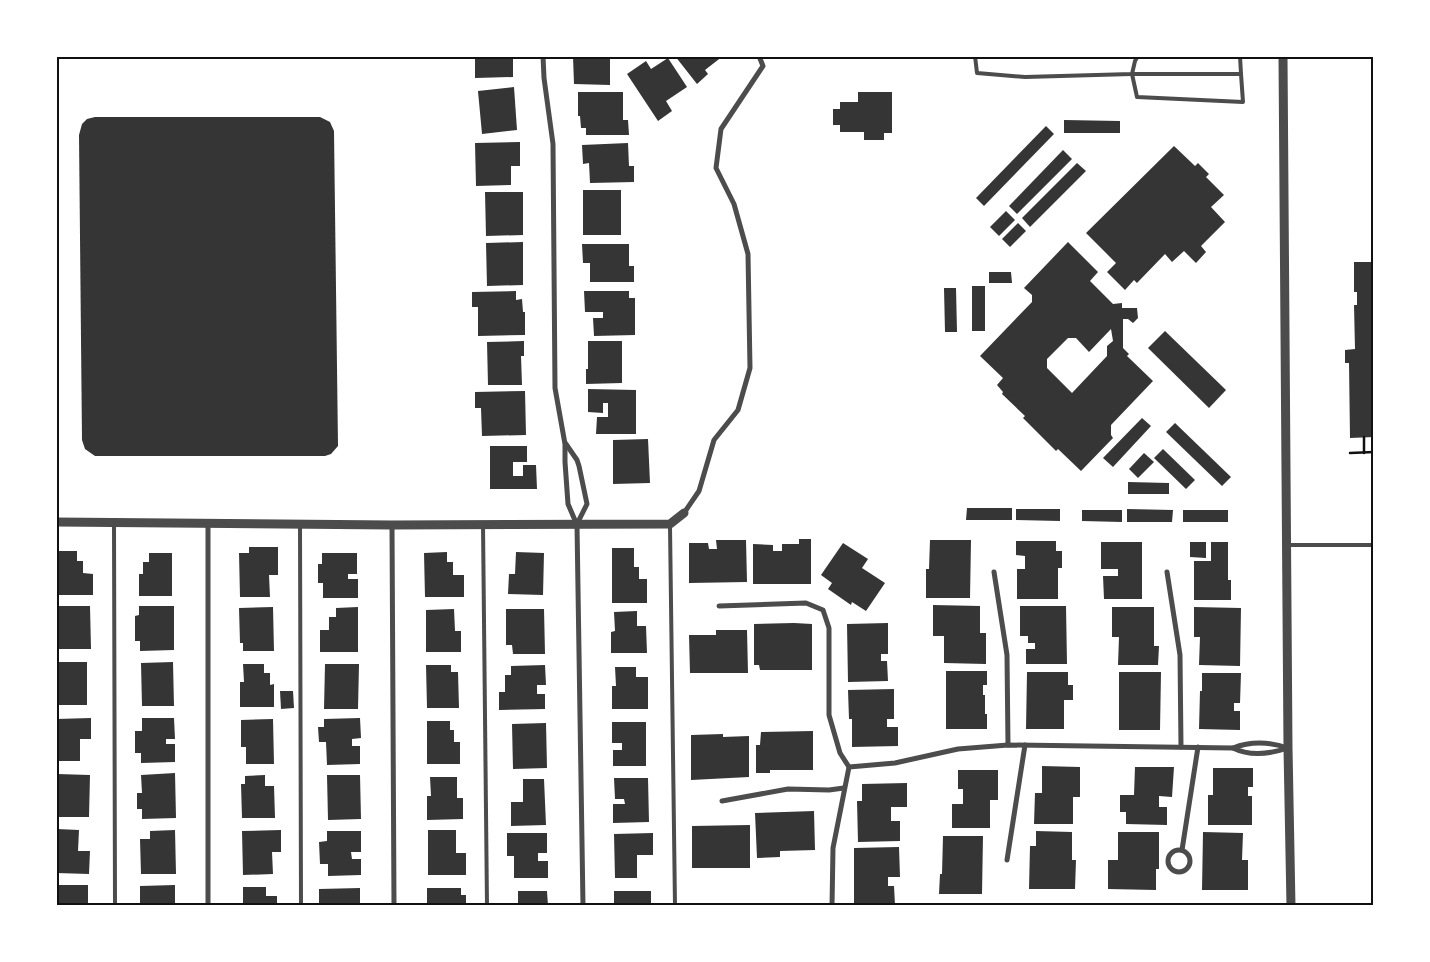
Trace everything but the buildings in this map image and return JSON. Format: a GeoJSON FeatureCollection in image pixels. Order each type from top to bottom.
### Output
{"type":"FeatureCollection","features":[{"type":"Feature","properties":{"kind":"street"},"geometry":{"type":"LineString","coordinates":[[543,56],[553,144],[555,388],[566,444],[565,462],[568,504],[577,524],[583,906]]}},
{"type":"Feature","properties":{"kind":"street"},"geometry":{"type":"LineString","coordinates":[[56,522],[392,525],[670,524],[684,513],[699,491],[714,440],[738,410],[750,368],[748,254],[734,204],[716,168],[721,129],[763,66],[759,56]]}},
{"type":"Feature","properties":{"kind":"street"},"geometry":{"type":"LineString","coordinates":[[1283,56],[1288,748],[1291,906]]}},
{"type":"Feature","properties":{"kind":"street"},"geometry":{"type":"LineString","coordinates":[[566,444],[577,460],[587,504],[577,524]]}},
{"type":"Feature","properties":{"kind":"street"},"geometry":{"type":"LineString","coordinates":[[208,523],[208,906]]}},
{"type":"Feature","properties":{"kind":"street"},"geometry":{"type":"LineString","coordinates":[[392,525],[394,906]]}},
{"type":"Feature","properties":{"kind":"street"},"geometry":{"type":"LineString","coordinates":[[994,572],[1007,655],[1008,745]]}},
{"type":"Feature","properties":{"kind":"street"},"geometry":{"type":"LineString","coordinates":[[1167,572],[1180,655],[1181,747]]}},
{"type":"Feature","properties":{"kind":"street"},"geometry":{"type":"LineString","coordinates":[[719,606],[806,603],[823,610],[829,628],[829,715],[840,754],[849,767],[833,848],[832,906]]}},
{"type":"Feature","properties":{"kind":"street"},"geometry":{"type":"LineString","coordinates":[[849,767],[896,763],[958,749],[1008,745],[1233,748],[1244,744],[1274,744],[1288,748]]}},
{"type":"Feature","properties":{"kind":"street"},"geometry":{"type":"LineString","coordinates":[[1007,860],[1025,745]]}},
{"type":"Feature","properties":{"kind":"street"},"geometry":{"type":"LineString","coordinates":[[1182,850],[1198,747]]}},
{"type":"Feature","properties":{"kind":"street"},"geometry":{"type":"LineString","coordinates":[[1233,748],[1244,753],[1272,753],[1288,748]]}},
{"type":"Feature","properties":{"kind":"street"},"geometry":{"type":"LineString","coordinates":[[722,801],[788,788],[829,790],[844,788]]}},
{"type":"Feature","properties":{"kind":"street"},"geometry":{"type":"LineString","coordinates":[[1175,850],[1182,850],[1188,854],[1190,861],[1188,868],[1183,872],[1176,872],[1170,868],[1168,861],[1170,854],[1175,850]]}},
{"type":"Feature","properties":{"kind":"lane"},"geometry":{"type":"LineString","coordinates":[[975,56],[977,72],[1025,77],[1132,74],[1241,74]]}},
{"type":"Feature","properties":{"kind":"lane"},"geometry":{"type":"LineString","coordinates":[[1138,56],[1132,74],[1136,97],[1243,102],[1240,56]]}},
{"type":"Feature","properties":{"kind":"lane"},"geometry":{"type":"LineString","coordinates":[[114,522],[115,906]]}},
{"type":"Feature","properties":{"kind":"lane"},"geometry":{"type":"LineString","coordinates":[[300,524],[301,906]]}},
{"type":"Feature","properties":{"kind":"lane"},"geometry":{"type":"LineString","coordinates":[[670,524],[675,906]]}},
{"type":"Feature","properties":{"kind":"lane"},"geometry":{"type":"LineString","coordinates":[[483,525],[487,906]]}},
{"type":"Feature","properties":{"kind":"lane"},"geometry":{"type":"LineString","coordinates":[[1287,545],[1374,545]]}},
{"type":"Feature","properties":{"kind":"path"},"geometry":{"type":"LineString","coordinates":[[1364,437],[1364,452]]}},
{"type":"Feature","properties":{"kind":"path"},"geometry":{"type":"LineString","coordinates":[[1350,453],[1374,452]]}}]}
